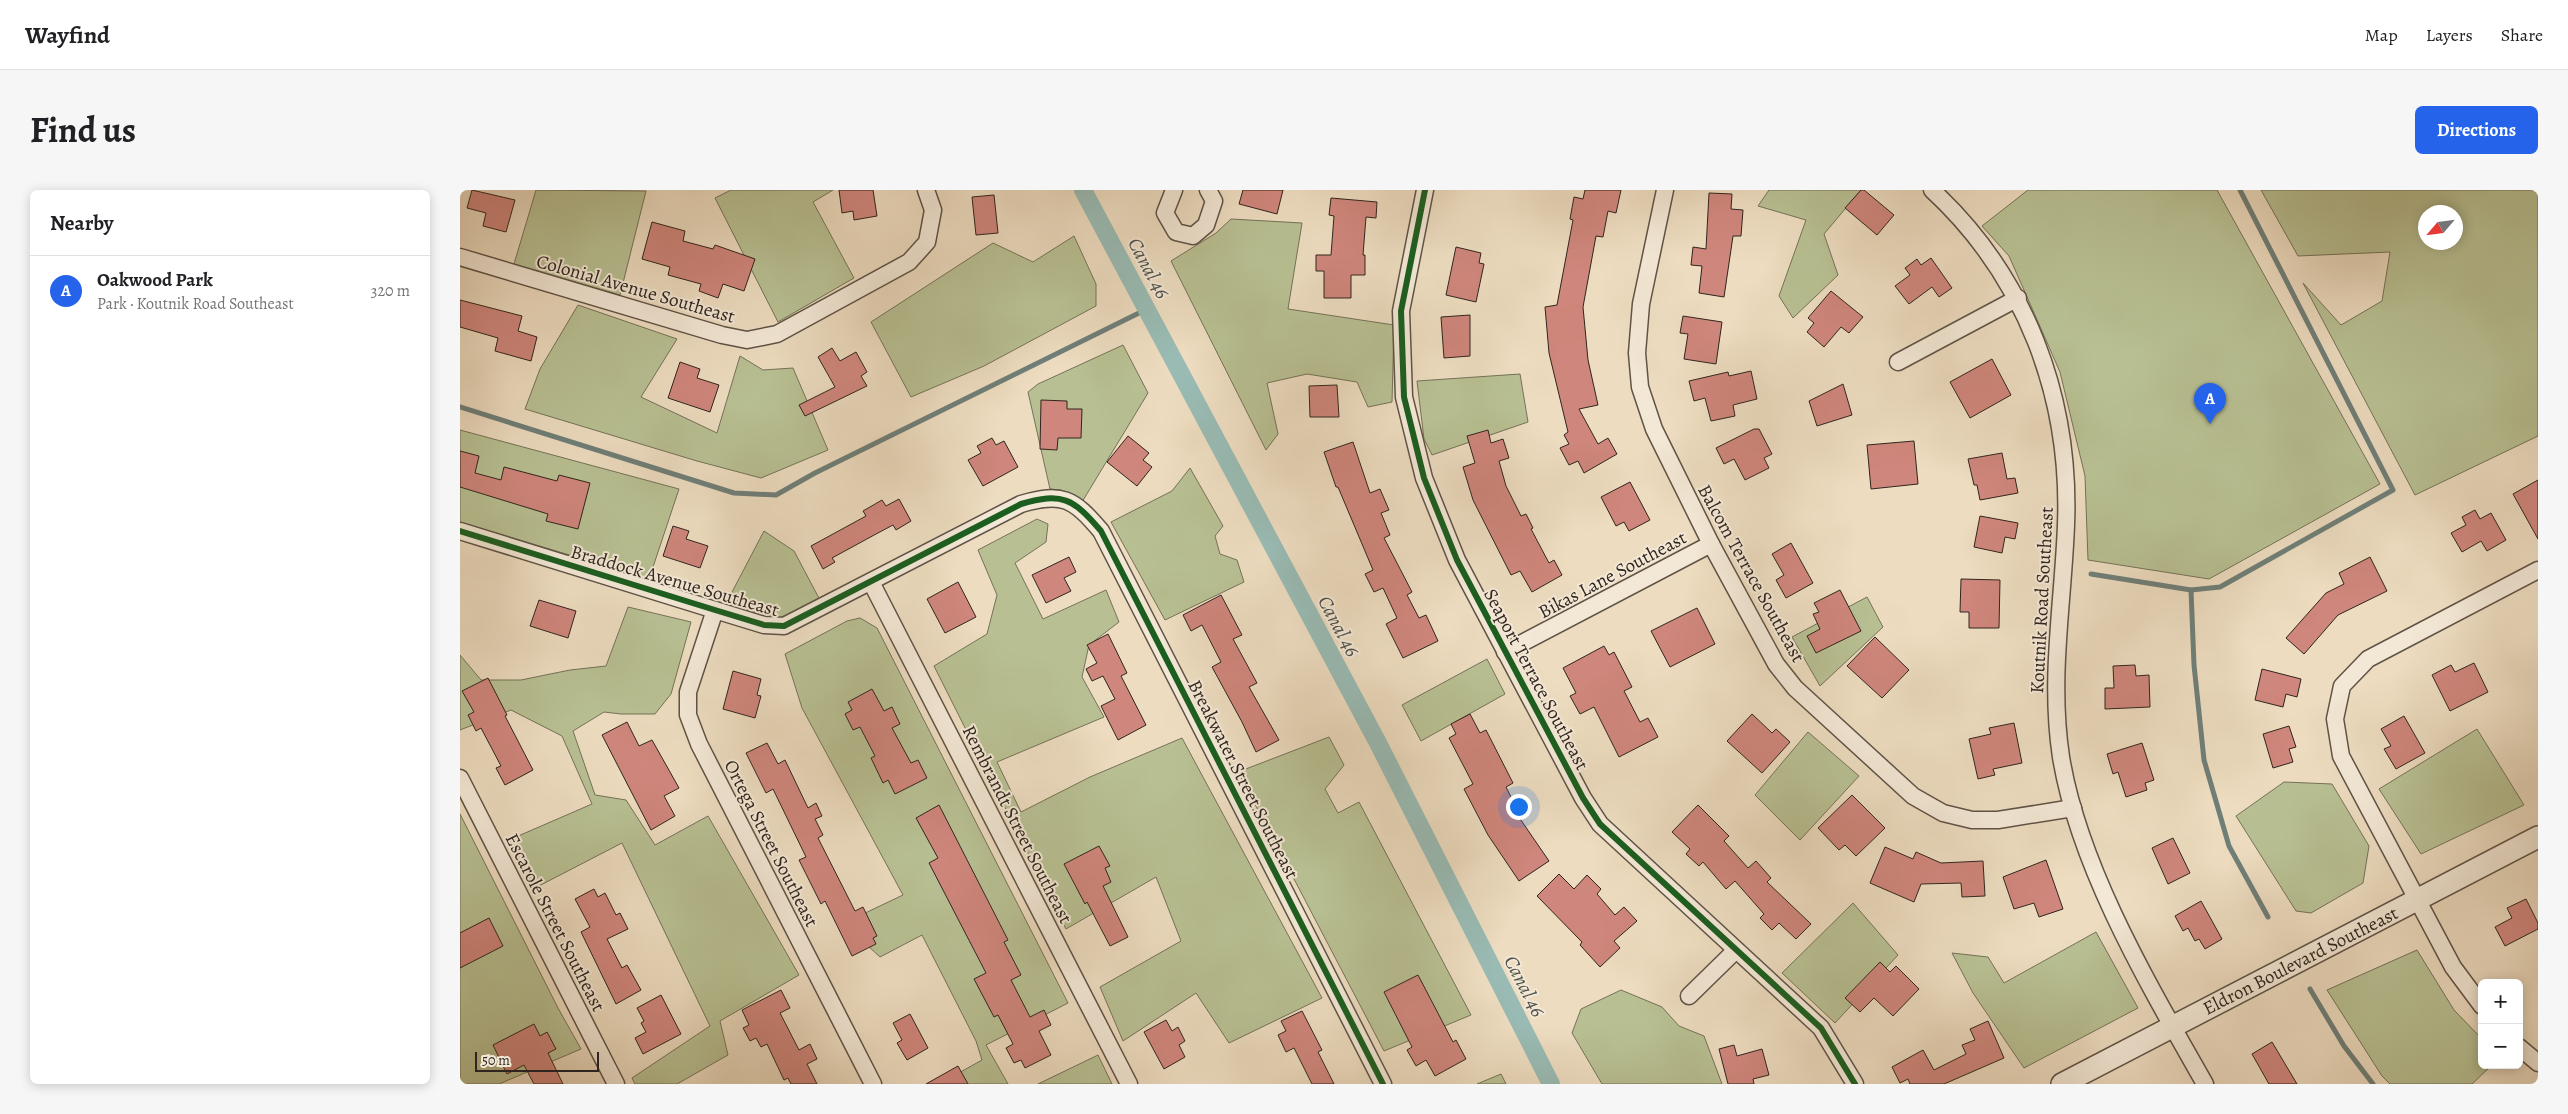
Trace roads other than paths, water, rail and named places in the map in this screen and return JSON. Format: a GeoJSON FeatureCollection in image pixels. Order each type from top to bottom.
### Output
{"type":"FeatureCollection","features":[{"type":"Feature","properties":{"kind":"street","name":"Colonial Avenue Southeast"},"geometry":{"type":"LineString","coordinates":[[460,257],[722,336],[747,340],[777,334],[909,262],[927,242],[933,210],[926,190]]}},
{"type":"Feature","properties":{"kind":"street"},"geometry":{"type":"LineString","coordinates":[[1174,190],[1165,213],[1176,232],[1193,236],[1206,225],[1214,201],[1208,190]]}},
{"type":"Feature","properties":{"kind":"street","name":"Seaport Terrace Southeast"},"geometry":{"type":"LineString","coordinates":[[1425,190],[1401,311],[1404,397],[1424,478],[1457,560],[1583,798],[1600,824],[1821,1028],[1855,1084]]}},
{"type":"Feature","properties":{"kind":"street","name":"Balcom Terrace Southeast"},"geometry":{"type":"LineString","coordinates":[[1664,190],[1641,304],[1637,353],[1640,387],[1654,429],[1711,544],[1780,670],[1795,688],[1913,796],[1943,813],[1972,820],[1998,820],[2073,808]]}},
{"type":"Feature","properties":{"kind":"street","name":"Koutnik Road Southeast"},"geometry":{"type":"LineString","coordinates":[[1932,190],[1954,211],[1991,255],[2018,298],[2034,333],[2051,388],[2064,450],[2066,524],[2054,682],[2062,757],[2073,808],[2108,902],[2172,1026],[2205,1084]]}},
{"type":"Feature","properties":{"kind":"street"},"geometry":{"type":"LineString","coordinates":[[1898,362],[2018,298]]}},
{"type":"Feature","properties":{"kind":"street","name":"Braddock Avenue Southeast"},"geometry":{"type":"LineString","coordinates":[[460,531],[764,625],[784,626],[1020,504],[1044,497],[1065,499]]}},
{"type":"Feature","properties":{"kind":"street","name":"Breakwater Street Southeast"},"geometry":{"type":"LineString","coordinates":[[1065,499],[1082,509],[1101,531],[1383,1084]]}},
{"type":"Feature","properties":{"kind":"street","name":"Bikas Lane Southeast"},"geometry":{"type":"LineString","coordinates":[[1505,652],[1711,544]]}},
{"type":"Feature","properties":{"kind":"street"},"geometry":{"type":"LineString","coordinates":[[2478,1001],[2453,967],[2341,756],[2335,719],[2342,686],[2368,659],[2538,570]]}},
{"type":"Feature","properties":{"kind":"street","name":"Rembrandt Street Southeast"},"geometry":{"type":"LineString","coordinates":[[871,582],[1129,1084]]}},
{"type":"Feature","properties":{"kind":"street","name":"Ortega Street Southeast"},"geometry":{"type":"LineString","coordinates":[[715,610],[688,692],[688,715],[699,744],[873,1084]]}},
{"type":"Feature","properties":{"kind":"street","name":"Escarole Street Southeast"},"geometry":{"type":"LineString","coordinates":[[460,778],[616,1084]]}},
{"type":"Feature","properties":{"kind":"street","name":"Eldron Boulevard Southeast"},"geometry":{"type":"LineString","coordinates":[[2062,1084],[2538,837]]}},
{"type":"Feature","properties":{"kind":"street"},"geometry":{"type":"LineString","coordinates":[[1689,996],[1736,950]]}},
{"type":"Feature","properties":{"kind":"street"},"geometry":{"type":"LineString","coordinates":[[2523,1050],[2538,1063]]}},
{"type":"Feature","properties":{"kind":"waterway","name":"Canal 46"},"geometry":{"type":"LineString","coordinates":[[1083,190],[1378,743],[1551,1084]]}},
{"type":"Feature","properties":{"kind":"waterway"},"geometry":{"type":"LineString","coordinates":[[2091,574],[2191,590],[2220,587],[2393,490],[2240,190]]}},
{"type":"Feature","properties":{"kind":"waterway"},"geometry":{"type":"LineString","coordinates":[[460,407],[734,493],[776,495],[815,473],[1147,309]]}},
{"type":"Feature","properties":{"kind":"waterway"},"geometry":{"type":"LineString","coordinates":[[2191,590],[2194,665],[2204,760],[2229,846],[2268,917]]}},
{"type":"Feature","properties":{"kind":"waterway"},"geometry":{"type":"LineString","coordinates":[[2310,989],[2344,1046],[2373,1084]]}},
{"type":"Feature","properties":{"kind":"place","name":"Oakwood Park"},"geometry":{"type":"Point","coordinates":[2210,424]}}]}
